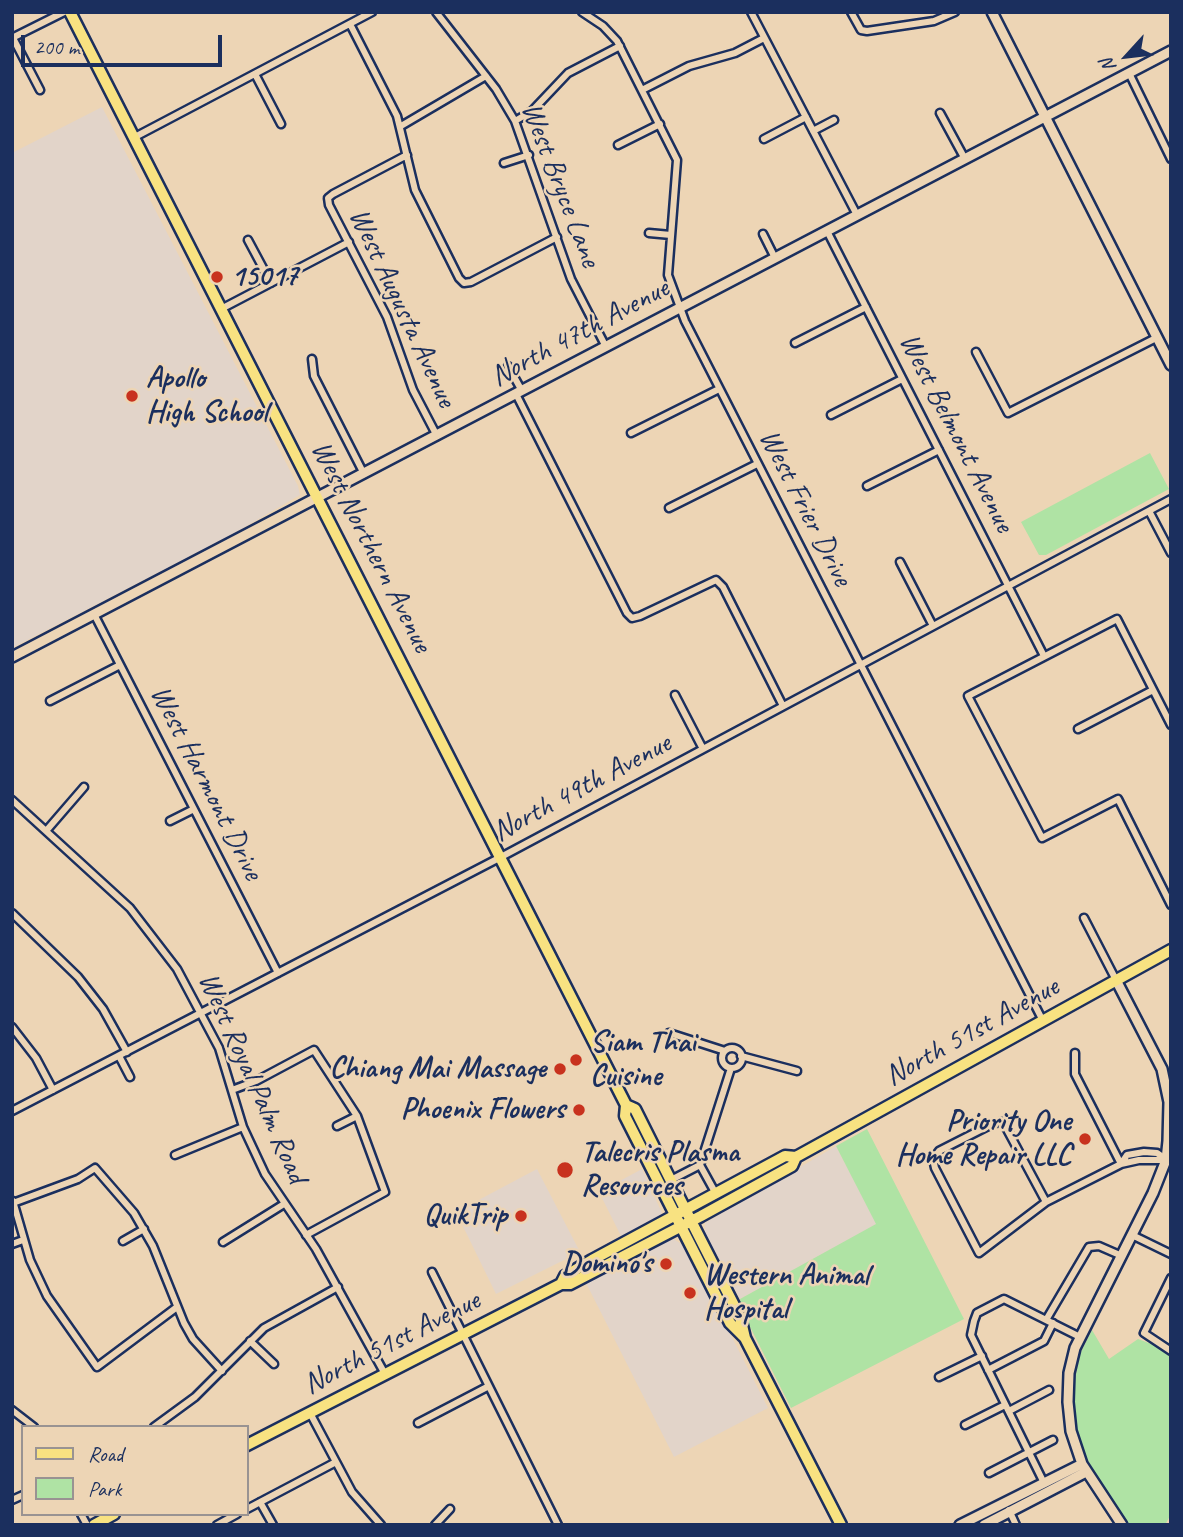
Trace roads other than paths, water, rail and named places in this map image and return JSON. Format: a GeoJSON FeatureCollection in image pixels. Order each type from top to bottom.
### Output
{"type":"FeatureCollection","features":[{"type":"Feature","properties":{"kind":"main road","name":"West Northern Avenue"},"geometry":{"type":"LineString","coordinates":[[70,12],[626,1105],[625,1116],[730,1324],[745,1338]]}},
{"type":"Feature","properties":{"kind":"main road","name":"North 51st Avenue"},"geometry":{"type":"LineString","coordinates":[[561,1284],[565,1276],[574,1270],[785,1156],[796,1157],[1171,950]]}},
{"type":"Feature","properties":{"kind":"main road","name":"West Northern Avenue"},"geometry":{"type":"LineString","coordinates":[[626,1105],[635,1109],[740,1317],[745,1338],[841,1525]]}},
{"type":"Feature","properties":{"kind":"main road","name":"North 51st Avenue"},"geometry":{"type":"LineString","coordinates":[[248,1444],[561,1284],[570,1284],[681,1227],[792,1166],[796,1157]]}},
{"type":"Feature","properties":{"kind":"main road"},"geometry":{"type":"LineString","coordinates":[[94,1525],[110,1516]]}},
{"type":"Feature","properties":{"kind":"street"},"geometry":{"type":"LineString","coordinates":[[40,90],[13,38],[64,12]]}},
{"type":"Feature","properties":{"kind":"street"},"geometry":{"type":"LineString","coordinates":[[134,138],[372,12]]}},
{"type":"Feature","properties":{"kind":"street","name":"West Bryce Lane"},"geometry":{"type":"LineString","coordinates":[[436,12],[486,76],[515,121],[574,287],[606,347]]}},
{"type":"Feature","properties":{"kind":"street","name":"West Frier Drive"},"geometry":{"type":"LineString","coordinates":[[582,12],[603,26],[620,46],[671,145],[678,171],[668,275],[680,308],[859,665],[1043,1021]]}},
{"type":"Feature","properties":{"kind":"street"},"geometry":{"type":"LineString","coordinates":[[751,12],[857,215]]}},
{"type":"Feature","properties":{"kind":"street"},"geometry":{"type":"LineString","coordinates":[[851,12],[861,30],[934,21],[956,12]]}},
{"type":"Feature","properties":{"kind":"street"},"geometry":{"type":"LineString","coordinates":[[992,12],[1171,365]]}},
{"type":"Feature","properties":{"kind":"street"},"geometry":{"type":"LineString","coordinates":[[350,24],[401,126],[419,202],[464,283],[556,237]]}},
{"type":"Feature","properties":{"kind":"street"},"geometry":{"type":"LineString","coordinates":[[642,90],[689,66],[735,53],[764,38]]}},
{"type":"Feature","properties":{"kind":"street"},"geometry":{"type":"LineString","coordinates":[[515,121],[533,110],[568,73],[620,46]]}},
{"type":"Feature","properties":{"kind":"street","name":"North 47th Avenue"},"geometry":{"type":"LineString","coordinates":[[12,657],[1171,51]]}},
{"type":"Feature","properties":{"kind":"street"},"geometry":{"type":"LineString","coordinates":[[1129,73],[1171,159]]}},
{"type":"Feature","properties":{"kind":"street"},"geometry":{"type":"LineString","coordinates":[[255,74],[281,124]]}},
{"type":"Feature","properties":{"kind":"street"},"geometry":{"type":"LineString","coordinates":[[401,126],[486,76]]}},
{"type":"Feature","properties":{"kind":"street"},"geometry":{"type":"LineString","coordinates":[[940,113],[965,159]]}},
{"type":"Feature","properties":{"kind":"street"},"geometry":{"type":"LineString","coordinates":[[764,139],[806,117]]}},
{"type":"Feature","properties":{"kind":"street"},"geometry":{"type":"LineString","coordinates":[[813,131],[834,120]]}},
{"type":"Feature","properties":{"kind":"street"},"geometry":{"type":"LineString","coordinates":[[618,145],[660,124]]}},
{"type":"Feature","properties":{"kind":"street","name":"West Augusta Avenue"},"geometry":{"type":"LineString","coordinates":[[407,155],[328,198],[329,205],[393,331],[413,390],[437,436]]}},
{"type":"Feature","properties":{"kind":"street"},"geometry":{"type":"LineString","coordinates":[[504,163],[529,155]]}},
{"type":"Feature","properties":{"kind":"street","name":"West Belmont Avenue"},"geometry":{"type":"LineString","coordinates":[[827,231],[1044,656]]}},
{"type":"Feature","properties":{"kind":"street"},"geometry":{"type":"LineString","coordinates":[[649,233],[671,236]]}},
{"type":"Feature","properties":{"kind":"street"},"geometry":{"type":"LineString","coordinates":[[763,234],[775,258]]}},
{"type":"Feature","properties":{"kind":"street"},"geometry":{"type":"LineString","coordinates":[[248,240],[271,283]]}},
{"type":"Feature","properties":{"kind":"street"},"geometry":{"type":"LineString","coordinates":[[221,309],[349,242]]}},
{"type":"Feature","properties":{"kind":"street"},"geometry":{"type":"LineString","coordinates":[[795,343],[866,307]]}},
{"type":"Feature","properties":{"kind":"street"},"geometry":{"type":"LineString","coordinates":[[976,352],[1008,414],[1156,338]]}},
{"type":"Feature","properties":{"kind":"street"},"geometry":{"type":"LineString","coordinates":[[312,359],[314,376],[365,474]]}},
{"type":"Feature","properties":{"kind":"street"},"geometry":{"type":"LineString","coordinates":[[508,366],[632,618],[716,580],[723,587],[783,706]]}},
{"type":"Feature","properties":{"kind":"street"},"geometry":{"type":"LineString","coordinates":[[831,415],[902,379]]}},
{"type":"Feature","properties":{"kind":"street"},"geometry":{"type":"LineString","coordinates":[[631,433],[719,389]]}},
{"type":"Feature","properties":{"kind":"street"},"geometry":{"type":"LineString","coordinates":[[867,486],[939,450]]}},
{"type":"Feature","properties":{"kind":"street"},"geometry":{"type":"LineString","coordinates":[[669,508],[757,464]]}},
{"type":"Feature","properties":{"kind":"street","name":"North 49th Avenue"},"geometry":{"type":"LineString","coordinates":[[12,1111],[501,858],[1171,499]]}},
{"type":"Feature","properties":{"kind":"street"},"geometry":{"type":"LineString","coordinates":[[1149,511],[1171,553]]}},
{"type":"Feature","properties":{"kind":"street"},"geometry":{"type":"LineString","coordinates":[[900,562],[933,626]]}},
{"type":"Feature","properties":{"kind":"street","name":"West Harmont Drive"},"geometry":{"type":"LineString","coordinates":[[94,614],[278,973]]}},
{"type":"Feature","properties":{"kind":"street"},"geometry":{"type":"LineString","coordinates":[[1171,725],[1117,619],[968,696],[1042,838],[1118,799],[1171,905]]}},
{"type":"Feature","properties":{"kind":"street"},"geometry":{"type":"LineString","coordinates":[[50,701],[120,665]]}},
{"type":"Feature","properties":{"kind":"street"},"geometry":{"type":"LineString","coordinates":[[1078,729],[1153,690]]}},
{"type":"Feature","properties":{"kind":"street"},"geometry":{"type":"LineString","coordinates":[[675,695],[703,748]]}},
{"type":"Feature","properties":{"kind":"street"},"geometry":{"type":"LineString","coordinates":[[46,831],[84,787]]}},
{"type":"Feature","properties":{"kind":"street","name":"West Royal Palm Road"},"geometry":{"type":"LineString","coordinates":[[12,800],[146,925],[202,1013],[219,1048],[243,1127],[265,1174],[338,1287],[385,1374]]}},
{"type":"Feature","properties":{"kind":"street"},"geometry":{"type":"LineString","coordinates":[[170,821],[194,809]]}},
{"type":"Feature","properties":{"kind":"street"},"geometry":{"type":"LineString","coordinates":[[12,913],[78,977],[103,1009],[127,1052]]}},
{"type":"Feature","properties":{"kind":"street"},"geometry":{"type":"LineString","coordinates":[[1084,918],[1168,1078],[1168,1161],[1080,1337],[1069,1373],[1071,1431],[1084,1468],[1122,1525]]}},
{"type":"Feature","properties":{"kind":"street"},"geometry":{"type":"LineString","coordinates":[[12,1027],[36,1058],[53,1090]]}},
{"type":"Feature","properties":{"kind":"street"},"geometry":{"type":"LineString","coordinates":[[669,1032],[725,1051],[735,1049],[741,1056],[797,1070]]}},
{"type":"Feature","properties":{"kind":"street"},"geometry":{"type":"LineString","coordinates":[[232,1090],[314,1050],[357,1116],[385,1192],[306,1235]]}},
{"type":"Feature","properties":{"kind":"street"},"geometry":{"type":"LineString","coordinates":[[725,1051],[722,1059],[731,1068]]}},
{"type":"Feature","properties":{"kind":"street"},"geometry":{"type":"LineString","coordinates":[[1075,1054],[1075,1074],[1121,1164]]}},
{"type":"Feature","properties":{"kind":"street"},"geometry":{"type":"LineString","coordinates":[[119,1056],[130,1077]]}},
{"type":"Feature","properties":{"kind":"street"},"geometry":{"type":"LineString","coordinates":[[731,1068],[739,1065],[741,1056]]}},
{"type":"Feature","properties":{"kind":"street"},"geometry":{"type":"LineString","coordinates":[[671,1180],[700,1165],[731,1068]]}},
{"type":"Feature","properties":{"kind":"street"},"geometry":{"type":"LineString","coordinates":[[337,1126],[357,1116]]}},
{"type":"Feature","properties":{"kind":"street"},"geometry":{"type":"LineString","coordinates":[[1046,1202],[1003,1122],[994,1123],[939,1152],[933,1158],[935,1168],[979,1253],[1046,1202],[1121,1164],[1127,1155],[1157,1153],[1168,1161]]}},
{"type":"Feature","properties":{"kind":"street"},"geometry":{"type":"LineString","coordinates":[[175,1155],[243,1127]]}},
{"type":"Feature","properties":{"kind":"street"},"geometry":{"type":"LineString","coordinates":[[700,1165],[716,1194]]}},
{"type":"Feature","properties":{"kind":"street"},"geometry":{"type":"LineString","coordinates":[[177,1307],[97,1367],[47,1296],[23,1240],[13,1202],[78,1179],[95,1168],[123,1197],[144,1229],[177,1307],[194,1339],[222,1371]]}},
{"type":"Feature","properties":{"kind":"street"},"geometry":{"type":"LineString","coordinates":[[223,1242],[284,1204]]}},
{"type":"Feature","properties":{"kind":"street"},"geometry":{"type":"LineString","coordinates":[[123,1241],[144,1229]]}},
{"type":"Feature","properties":{"kind":"street"},"geometry":{"type":"LineString","coordinates":[[1132,1236],[1171,1254]]}},
{"type":"Feature","properties":{"kind":"street"},"geometry":{"type":"LineString","coordinates":[[12,1244],[23,1240]]}},
{"type":"Feature","properties":{"kind":"street"},"geometry":{"type":"LineString","coordinates":[[988,1370],[1044,1342],[1049,1322],[1089,1247],[1099,1246],[1122,1256]]}},
{"type":"Feature","properties":{"kind":"street"},"geometry":{"type":"LineString","coordinates":[[432,1272],[461,1335],[558,1525]]}},
{"type":"Feature","properties":{"kind":"street"},"geometry":{"type":"LineString","coordinates":[[1171,1278],[1144,1333],[1171,1351]]}},
{"type":"Feature","properties":{"kind":"street"},"geometry":{"type":"LineString","coordinates":[[157,1425],[185,1406],[272,1322],[338,1287]]}},
{"type":"Feature","properties":{"kind":"street"},"geometry":{"type":"LineString","coordinates":[[1044,1483],[971,1335],[977,1313],[1004,1298],[1080,1337]]}},
{"type":"Feature","properties":{"kind":"street"},"geometry":{"type":"LineString","coordinates":[[250,1341],[274,1364]]}},
{"type":"Feature","properties":{"kind":"street"},"geometry":{"type":"LineString","coordinates":[[939,1377],[982,1356]]}},
{"type":"Feature","properties":{"kind":"street"},"geometry":{"type":"LineString","coordinates":[[418,1423],[487,1387]]}},
{"type":"Feature","properties":{"kind":"street"},"geometry":{"type":"LineString","coordinates":[[965,1425],[1049,1390]]}},
{"type":"Feature","properties":{"kind":"street"},"geometry":{"type":"LineString","coordinates":[[12,1410],[31,1425]]}},
{"type":"Feature","properties":{"kind":"street"},"geometry":{"type":"LineString","coordinates":[[310,1413],[356,1498],[381,1525]]}},
{"type":"Feature","properties":{"kind":"street"},"geometry":{"type":"LineString","coordinates":[[989,1473],[1053,1440]]}},
{"type":"Feature","properties":{"kind":"street"},"geometry":{"type":"LineString","coordinates":[[248,1508],[336,1462]]}},
{"type":"Feature","properties":{"kind":"street"},"geometry":{"type":"LineString","coordinates":[[984,1525],[1044,1483],[1084,1468]]}},
{"type":"Feature","properties":{"kind":"street"},"geometry":{"type":"LineString","coordinates":[[960,1525],[1007,1507],[1084,1468]]}},
{"type":"Feature","properties":{"kind":"street"},"geometry":{"type":"LineString","coordinates":[[260,1502],[273,1525]]}},
{"type":"Feature","properties":{"kind":"street"},"geometry":{"type":"LineString","coordinates":[[1007,1507],[1016,1525]]}},
{"type":"Feature","properties":{"kind":"street"},"geometry":{"type":"LineString","coordinates":[[435,1525],[450,1509]]}},
{"type":"Feature","properties":{"kind":"street"},"geometry":{"type":"LineString","coordinates":[[217,1525],[233,1516]]}},
{"type":"Feature","properties":{"kind":"place","name":"15017"},"geometry":{"type":"Point","coordinates":[217,277]}},
{"type":"Feature","properties":{"kind":"place","name":"Apollo High School"},"geometry":{"type":"Point","coordinates":[132,396]}},
{"type":"Feature","properties":{"kind":"place","name":"Siam Thai Cuisine"},"geometry":{"type":"Point","coordinates":[576,1060]}},
{"type":"Feature","properties":{"kind":"place","name":"Chiang Mai Massage"},"geometry":{"type":"Point","coordinates":[560,1069]}},
{"type":"Feature","properties":{"kind":"place","name":"Phoenix Flowers"},"geometry":{"type":"Point","coordinates":[579,1110]}},
{"type":"Feature","properties":{"kind":"place","name":"Priority One Home Repair LLC"},"geometry":{"type":"Point","coordinates":[1085,1139]}},
{"type":"Feature","properties":{"kind":"place","name":"Talecris Plasma Resources"},"geometry":{"type":"Point","coordinates":[565,1170]}},
{"type":"Feature","properties":{"kind":"place","name":"QuikTrip"},"geometry":{"type":"Point","coordinates":[521,1216]}},
{"type":"Feature","properties":{"kind":"place","name":"Domino's"},"geometry":{"type":"Point","coordinates":[666,1264]}},
{"type":"Feature","properties":{"kind":"place","name":"Western Animal Hospital"},"geometry":{"type":"Point","coordinates":[690,1293]}}]}
